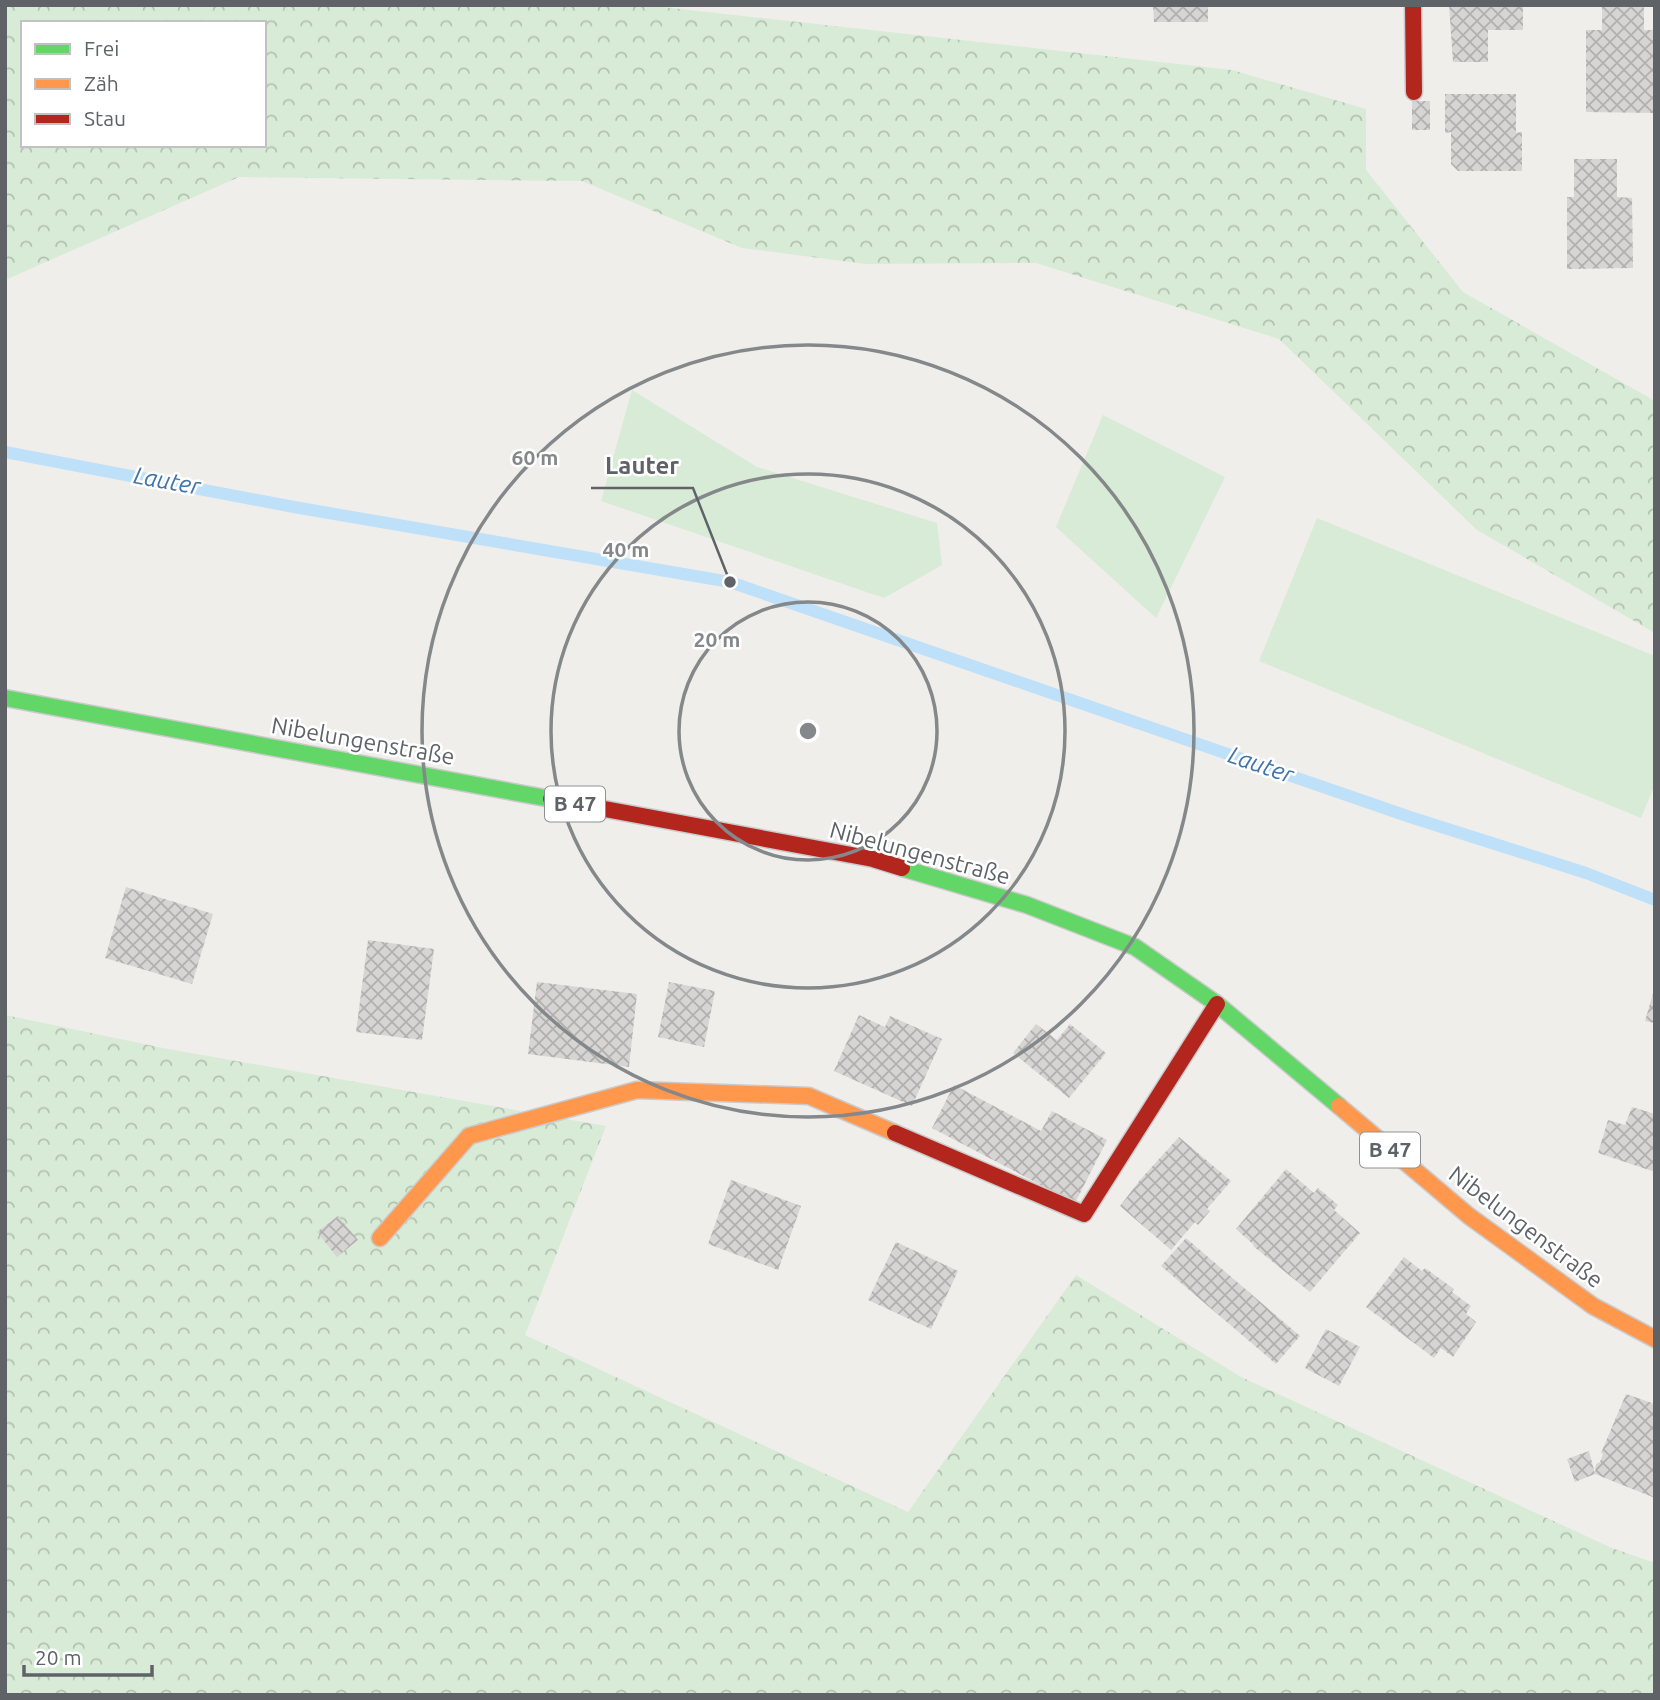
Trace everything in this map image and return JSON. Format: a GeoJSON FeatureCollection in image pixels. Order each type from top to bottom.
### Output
{"type":"FeatureCollection","features":[{"type":"Feature","properties":{"kind":"main road"},"geometry":{"type":"LineString","coordinates":[[1413,5],[1414,92]]}},
{"type":"Feature","properties":{"kind":"main road","name":"Nibelungenstraße"},"geometry":{"type":"LineString","coordinates":[[5,698],[873,859],[1027,905],[1135,947],[1217,1004],[1469,1216],[1592,1306],[1655,1339]]}},
{"type":"Feature","properties":{"kind":"main road"},"geometry":{"type":"LineString","coordinates":[[380,1238],[469,1136],[637,1090],[809,1096],[1084,1214],[1217,1004]]}},
{"type":"Feature","properties":{"kind":"green space"},"geometry":{"type":"Polygon","coordinates":[[[5,5],[644,5],[1232,70],[1366,109],[1366,170],[1463,292],[1655,401],[1655,633],[1477,530],[1279,339],[1036,263],[866,264],[742,248],[582,181],[239,177],[5,280],[5,5]]]}},
{"type":"Feature","properties":{"kind":"green space"},"geometry":{"type":"Polygon","coordinates":[[[632,390],[757,467],[937,523],[942,565],[884,598],[601,501],[632,390]]]}},
{"type":"Feature","properties":{"kind":"green space"},"geometry":{"type":"Polygon","coordinates":[[[1103,415],[1225,477],[1156,618],[1056,527],[1103,415]]]}},
{"type":"Feature","properties":{"kind":"green space"},"geometry":{"type":"Polygon","coordinates":[[[1317,518],[1655,656],[1655,784],[1641,818],[1259,661],[1317,518]]]}},
{"type":"Feature","properties":{"kind":"green space"},"geometry":{"type":"Polygon","coordinates":[[[5,1015],[168,1049],[606,1126],[525,1335],[908,1512],[1076,1275],[1241,1377],[1612,1548],[1655,1563],[1655,1695],[5,1695],[5,1015]]]}},
{"type":"Feature","properties":{"kind":"building"},"geometry":{"type":"Polygon","coordinates":[[[1153,5],[1208,5],[1208,22],[1154,22],[1153,5]]]}},
{"type":"Feature","properties":{"kind":"building"},"geometry":{"type":"Polygon","coordinates":[[[1449,5],[1523,5],[1523,30],[1488,30],[1488,62],[1453,62],[1449,5]]]}},
{"type":"Feature","properties":{"kind":"building"},"geometry":{"type":"Polygon","coordinates":[[[1602,5],[1644,5],[1644,30],[1655,30],[1655,113],[1586,112],[1586,30],[1602,30],[1602,5]]]}},
{"type":"Feature","properties":{"kind":"building"},"geometry":{"type":"Polygon","coordinates":[[[1445,94],[1516,94],[1516,133],[1522,132],[1522,171],[1458,171],[1451,164],[1451,132],[1445,133],[1445,94]]]}},
{"type":"Feature","properties":{"kind":"building"},"geometry":{"type":"Polygon","coordinates":[[[1412,101],[1430,101],[1430,130],[1412,130],[1412,101]]]}},
{"type":"Feature","properties":{"kind":"building"},"geometry":{"type":"Polygon","coordinates":[[[1574,159],[1617,159],[1617,197],[1632,198],[1633,268],[1567,269],[1567,197],[1574,197],[1574,159]]]}},
{"type":"Feature","properties":{"kind":"building"},"geometry":{"type":"Polygon","coordinates":[[[126,887],[213,914],[192,984],[105,958],[126,887]]]}},
{"type":"Feature","properties":{"kind":"building"},"geometry":{"type":"Polygon","coordinates":[[[368,940],[434,949],[422,1040],[356,1032],[368,940]]]}},
{"type":"Feature","properties":{"kind":"building"},"geometry":{"type":"Polygon","coordinates":[[[537,982],[637,994],[629,1067],[528,1054],[537,982]]]}},
{"type":"Feature","properties":{"kind":"building"},"geometry":{"type":"Polygon","coordinates":[[[669,982],[715,991],[704,1047],[658,1037],[669,982]]]}},
{"type":"Feature","properties":{"kind":"building"},"geometry":{"type":"Polygon","coordinates":[[[1655,990],[1655,1023],[1645,1021],[1655,990]]]}},
{"type":"Feature","properties":{"kind":"building"},"geometry":{"type":"Polygon","coordinates":[[[859,1015],[885,1027],[890,1016],[942,1039],[912,1106],[834,1071],[859,1015]]]}},
{"type":"Feature","properties":{"kind":"building"},"geometry":{"type":"Polygon","coordinates":[[[1036,1024],[1057,1040],[1070,1024],[1106,1053],[1069,1098],[1013,1053],[1036,1024]]]}},
{"type":"Feature","properties":{"kind":"building"},"geometry":{"type":"Polygon","coordinates":[[[954,1085],[1041,1131],[1052,1111],[1107,1140],[1075,1203],[932,1128],[954,1085]]]}},
{"type":"Feature","properties":{"kind":"building"},"geometry":{"type":"Polygon","coordinates":[[[1632,1107],[1655,1114],[1655,1172],[1598,1153],[1608,1120],[1625,1125],[1632,1107]]]}},
{"type":"Feature","properties":{"kind":"building"},"geometry":{"type":"Polygon","coordinates":[[[1179,1137],[1231,1181],[1207,1209],[1210,1211],[1198,1225],[1195,1222],[1171,1250],[1120,1206],[1179,1137]]]}},
{"type":"Feature","properties":{"kind":"building"},"geometry":{"type":"Polygon","coordinates":[[[1286,1169],[1314,1193],[1318,1188],[1338,1205],[1334,1210],[1360,1233],[1310,1292],[1236,1229],[1286,1169]]]}},
{"type":"Feature","properties":{"kind":"building"},"geometry":{"type":"Polygon","coordinates":[[[731,1180],[801,1206],[778,1270],[708,1244],[731,1180]]]}},
{"type":"Feature","properties":{"kind":"building"},"geometry":{"type":"Polygon","coordinates":[[[338,1216],[358,1240],[337,1257],[317,1232],[338,1216]]]}},
{"type":"Feature","properties":{"kind":"building"},"geometry":{"type":"Polygon","coordinates":[[[1186,1238],[1300,1336],[1276,1364],[1161,1266],[1186,1238]]]}},
{"type":"Feature","properties":{"kind":"building"},"geometry":{"type":"Polygon","coordinates":[[[896,1242],[958,1271],[931,1329],[868,1300],[896,1242]]]}},
{"type":"Feature","properties":{"kind":"building"},"geometry":{"type":"Polygon","coordinates":[[[1404,1257],[1454,1289],[1452,1292],[1471,1306],[1466,1314],[1476,1322],[1453,1357],[1441,1348],[1434,1358],[1366,1307],[1404,1257]]]}},
{"type":"Feature","properties":{"kind":"building"},"geometry":{"type":"Polygon","coordinates":[[[1326,1329],[1360,1347],[1339,1386],[1305,1368],[1326,1329]]]}},
{"type":"Feature","properties":{"kind":"building"},"geometry":{"type":"Polygon","coordinates":[[[1626,1394],[1652,1403],[1655,1407],[1655,1498],[1595,1474],[1596,1464],[1600,1462],[1601,1453],[1626,1394]]]}},
{"type":"Feature","properties":{"kind":"building"},"geometry":{"type":"Polygon","coordinates":[[[1589,1451],[1595,1474],[1575,1482],[1567,1459],[1589,1451]]]}},
{"type":"Feature","properties":{"kind":"waterway","name":"Lauter"},"geometry":{"type":"LineString","coordinates":[[5,452],[294,507],[730,582],[1410,817],[1586,873],[1655,900]]}},
{"type":"Feature","properties":{"kind":"traffic: fast"},"geometry":{"type":"LineString","coordinates":[[5,698],[551,799]]}},
{"type":"Feature","properties":{"kind":"traffic: fast"},"geometry":{"type":"LineString","coordinates":[[902,868],[1027,905],[1135,947],[1217,1004],[1339,1106]]}},
{"type":"Feature","properties":{"kind":"traffic: slow"},"geometry":{"type":"LineString","coordinates":[[380,1238],[469,1136],[637,1090],[809,1096],[895,1133]]}},
{"type":"Feature","properties":{"kind":"traffic: slow"},"geometry":{"type":"LineString","coordinates":[[1339,1106],[1469,1216],[1593,1306],[1655,1339]]}},
{"type":"Feature","properties":{"kind":"traffic: jam"},"geometry":{"type":"LineString","coordinates":[[1413,5],[1414,92]]}},
{"type":"Feature","properties":{"kind":"traffic: jam"},"geometry":{"type":"LineString","coordinates":[[551,799],[873,859],[902,868]]}},
{"type":"Feature","properties":{"kind":"traffic: jam"},"geometry":{"type":"LineString","coordinates":[[895,1133],[1084,1214],[1217,1004]]}},
{"type":"Feature","properties":{"kind":"place","name":"Lauter"},"geometry":{"type":"Point","coordinates":[730,582]}}]}
